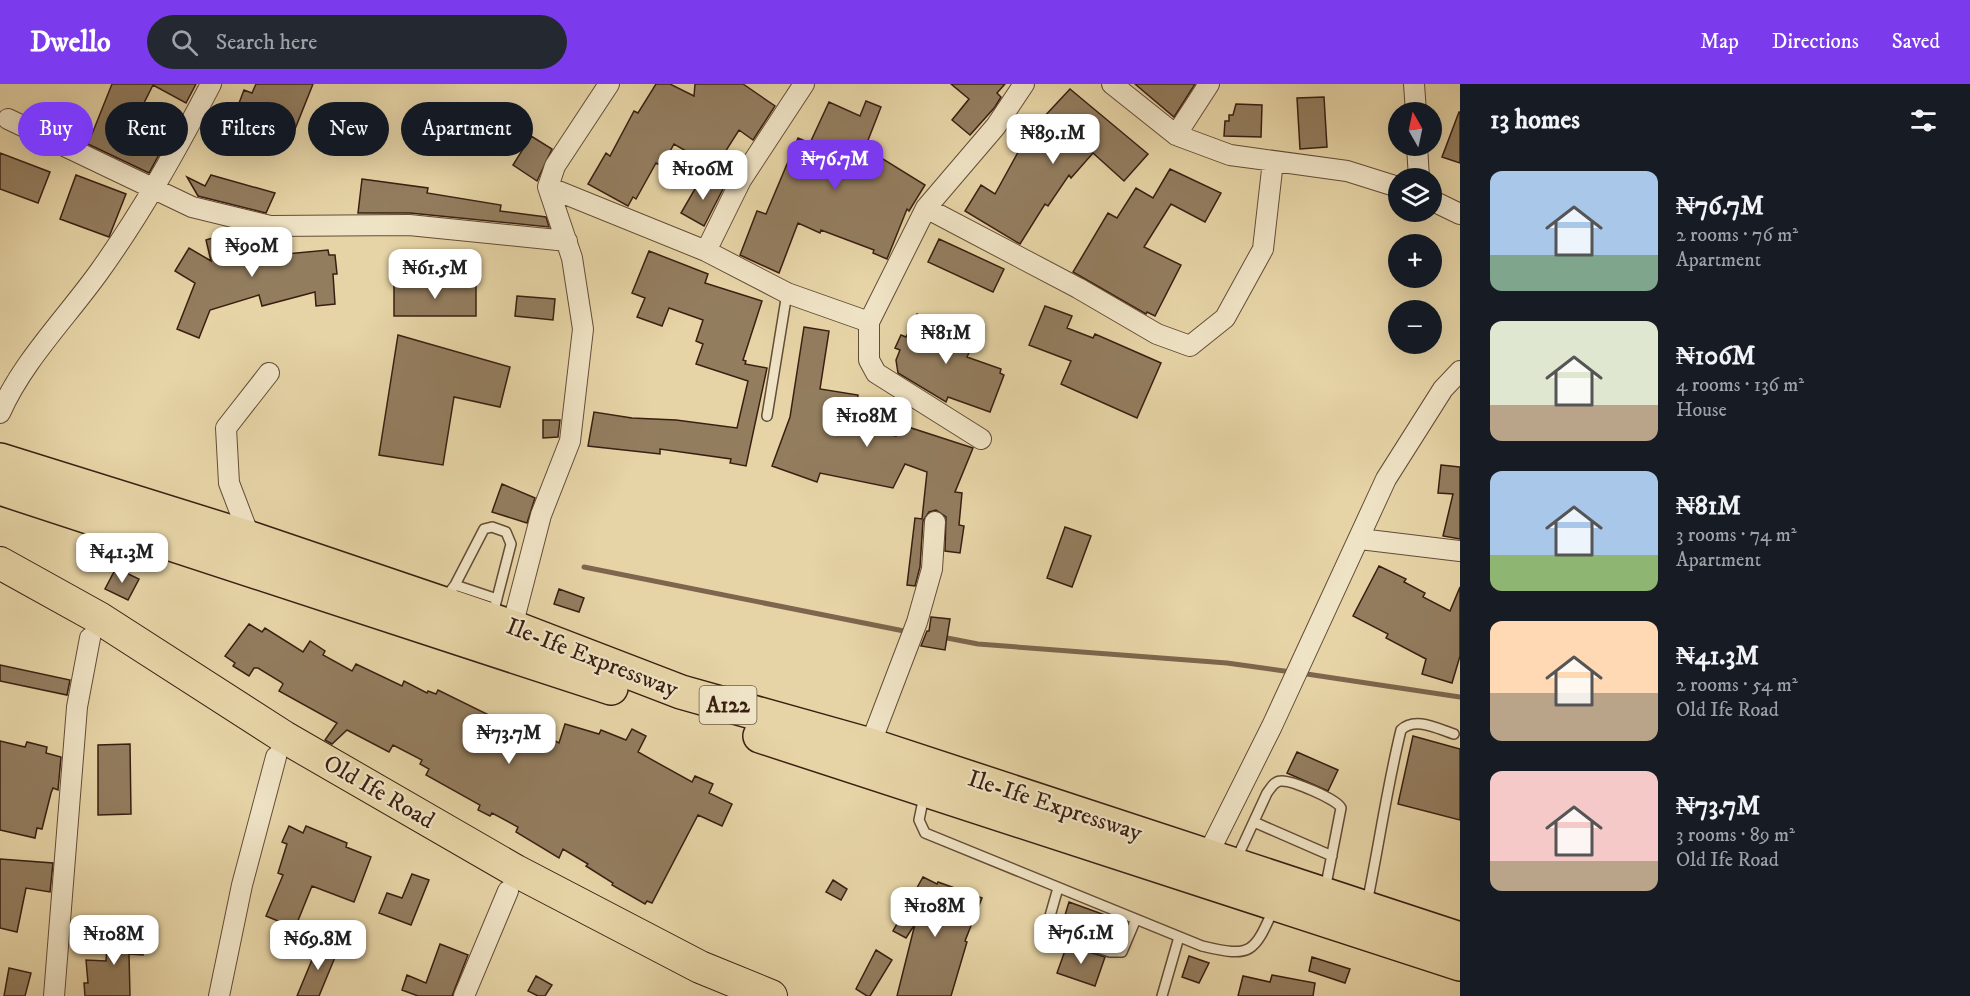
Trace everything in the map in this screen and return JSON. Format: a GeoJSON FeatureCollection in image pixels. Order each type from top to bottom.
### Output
{"type":"FeatureCollection","features":[{"type":"Feature","properties":{"kind":"highway","name":"Ile-Ife Expressway"},"geometry":{"type":"LineString","coordinates":[[0,459],[250,538],[447,594],[681,692],[870,745],[1460,939]]}},
{"type":"Feature","properties":{"kind":"highway","name":"Ile-Ife Expressway"},"geometry":{"type":"LineString","coordinates":[[0,488],[1460,964]]}},
{"type":"Feature","properties":{"kind":"main road","name":"Old Ife Road"},"geometry":{"type":"LineString","coordinates":[[0,563],[99,618],[284,737],[508,891],[713,996]]}},
{"type":"Feature","properties":{"kind":"main road","name":"Old Ife Road"},"geometry":{"type":"LineString","coordinates":[[0,588],[90,638],[276,757],[516,871],[690,962],[771,996]]}},
{"type":"Feature","properties":{"kind":"street"},"geometry":{"type":"LineString","coordinates":[[0,413],[6,384],[100,271],[156,188],[211,84]]}},
{"type":"Feature","properties":{"kind":"street"},"geometry":{"type":"LineString","coordinates":[[500,615],[570,441],[583,329],[572,258],[548,187],[555,166],[609,84]]}},
{"type":"Feature","properties":{"kind":"street"},"geometry":{"type":"LineString","coordinates":[[706,251],[741,180],[804,84]]}},
{"type":"Feature","properties":{"kind":"street"},"geometry":{"type":"LineString","coordinates":[[981,439],[876,373],[869,360],[869,322],[926,208],[996,126],[1024,84]]}},
{"type":"Feature","properties":{"kind":"street"},"geometry":{"type":"LineString","coordinates":[[1112,84],[1176,135],[1230,155],[1347,171],[1388,184]]}},
{"type":"Feature","properties":{"kind":"street"},"geometry":{"type":"LineString","coordinates":[[1176,135],[1209,84]]}},
{"type":"Feature","properties":{"kind":"street"},"geometry":{"type":"LineString","coordinates":[[1414,84],[1415,102]]}},
{"type":"Feature","properties":{"kind":"street"},"geometry":{"type":"LineString","coordinates":[[8,119],[192,207],[270,226],[409,225],[567,241]]}},
{"type":"Feature","properties":{"kind":"street"},"geometry":{"type":"LineString","coordinates":[[926,208],[1078,288],[1157,334],[1190,346],[1225,318],[1263,249],[1273,161]]}},
{"type":"Feature","properties":{"kind":"street"},"geometry":{"type":"LineString","coordinates":[[548,187],[706,251],[787,293],[869,322]]}},
{"type":"Feature","properties":{"kind":"street"},"geometry":{"type":"LineString","coordinates":[[1442,205],[1460,214]]}},
{"type":"Feature","properties":{"kind":"street"},"geometry":{"type":"LineString","coordinates":[[1221,860],[1386,479],[1452,390],[1460,371]]}},
{"type":"Feature","properties":{"kind":"street"},"geometry":{"type":"LineString","coordinates":[[250,538],[229,483],[226,428],[269,373]]}},
{"type":"Feature","properties":{"kind":"street"},"geometry":{"type":"LineString","coordinates":[[870,745],[917,622],[933,569],[935,522]]}},
{"type":"Feature","properties":{"kind":"street"},"geometry":{"type":"LineString","coordinates":[[1360,539],[1460,551]]}},
{"type":"Feature","properties":{"kind":"street"},"geometry":{"type":"LineString","coordinates":[[54,996],[77,707],[90,638]]}},
{"type":"Feature","properties":{"kind":"street"},"geometry":{"type":"LineString","coordinates":[[219,996],[242,885],[276,757]]}},
{"type":"Feature","properties":{"kind":"street"},"geometry":{"type":"LineString","coordinates":[[464,996],[508,891]]}},
{"type":"Feature","properties":{"kind":"lane"},"geometry":{"type":"LineString","coordinates":[[767,416],[787,293]]}},
{"type":"Feature","properties":{"kind":"lane"},"geometry":{"type":"LineString","coordinates":[[447,594],[484,529],[492,527],[506,532],[510,539],[500,615]]}},
{"type":"Feature","properties":{"kind":"lane"},"geometry":{"type":"LineString","coordinates":[[1365,908],[1385,816],[1388,785],[1401,730],[1406,725],[1414,723],[1454,734]]}},
{"type":"Feature","properties":{"kind":"lane"},"geometry":{"type":"LineString","coordinates":[[1221,860],[1254,822],[1267,793],[1278,781],[1284,780],[1338,803],[1341,814],[1324,894]]}},
{"type":"Feature","properties":{"kind":"lane"},"geometry":{"type":"LineString","coordinates":[[926,790],[919,820],[925,833],[1179,937],[1224,951],[1243,952],[1260,940],[1276,905]]}},
{"type":"Feature","properties":{"kind":"lane"},"geometry":{"type":"LineString","coordinates":[[1254,822],[1332,856]]}},
{"type":"Feature","properties":{"kind":"lane"},"geometry":{"type":"LineString","coordinates":[[1058,888],[1048,922],[1049,928],[1054,933],[1119,953],[1125,948],[1136,919]]}},
{"type":"Feature","properties":{"kind":"lane"},"geometry":{"type":"LineString","coordinates":[[1162,996],[1179,937]]}},
{"type":"Feature","properties":{"kind":"building"},"geometry":{"type":"Polygon","coordinates":[[[112,84],[196,84],[187,102],[153,85],[144,102],[105,102],[105,152],[93,146],[93,132],[112,84]]]}},
{"type":"Feature","properties":{"kind":"building"},"geometry":{"type":"Polygon","coordinates":[[[256,84],[313,84],[296,126],[296,102],[239,102],[244,90],[252,93],[256,84]]]}},
{"type":"Feature","properties":{"kind":"building"},"geometry":{"type":"Polygon","coordinates":[[[656,84],[670,84],[694,96],[695,84],[743,84],[775,106],[753,140],[739,130],[715,168],[674,144],[662,166],[656,163],[636,199],[633,197],[628,206],[588,184],[606,153],[610,156],[634,111],[638,113],[656,84]]]}},
{"type":"Feature","properties":{"kind":"building"},"geometry":{"type":"Polygon","coordinates":[[[951,84],[1005,84],[997,93],[1001,97],[995,107],[970,135],[952,120],[969,99],[951,84]]]}},
{"type":"Feature","properties":{"kind":"building"},"geometry":{"type":"Polygon","coordinates":[[[1135,84],[1195,84],[1174,117],[1135,84]]]}},
{"type":"Feature","properties":{"kind":"building"},"geometry":{"type":"Polygon","coordinates":[[[1070,89],[1148,154],[1124,181],[1093,153],[1071,178],[1069,175],[1048,206],[1045,204],[1020,244],[965,211],[981,185],[995,194],[1028,134],[1070,89]]]}},
{"type":"Feature","properties":{"kind":"building"},"geometry":{"type":"Polygon","coordinates":[[[1324,97],[1327,147],[1300,149],[1297,98],[1324,97]]]}},
{"type":"Feature","properties":{"kind":"building"},"geometry":{"type":"Polygon","coordinates":[[[866,101],[881,107],[865,148],[925,185],[909,211],[907,209],[887,259],[873,253],[874,250],[821,230],[820,233],[798,223],[779,273],[740,255],[757,211],[766,214],[798,138],[810,143],[829,102],[860,116],[866,101]]]}},
{"type":"Feature","properties":{"kind":"building"},"geometry":{"type":"Polygon","coordinates":[[[1236,104],[1262,105],[1261,137],[1224,136],[1225,121],[1229,121],[1229,115],[1233,115],[1236,104]]]}},
{"type":"Feature","properties":{"kind":"building"},"geometry":{"type":"Polygon","coordinates":[[[1460,112],[1460,163],[1442,157],[1460,112]]]}},
{"type":"Feature","properties":{"kind":"building"},"geometry":{"type":"Polygon","coordinates":[[[533,137],[552,149],[537,181],[513,165],[519,156],[533,156],[533,137]]]}},
{"type":"Feature","properties":{"kind":"building"},"geometry":{"type":"Polygon","coordinates":[[[0,153],[50,172],[38,203],[0,189],[0,153]]]}},
{"type":"Feature","properties":{"kind":"building"},"geometry":{"type":"Polygon","coordinates":[[[113,156],[158,156],[149,173],[113,156]]]}},
{"type":"Feature","properties":{"kind":"building"},"geometry":{"type":"Polygon","coordinates":[[[1170,169],[1221,193],[1205,222],[1171,204],[1144,247],[1181,265],[1155,316],[1147,312],[1146,314],[1073,272],[1108,213],[1117,218],[1136,188],[1153,198],[1170,169]]]}},
{"type":"Feature","properties":{"kind":"building"},"geometry":{"type":"Polygon","coordinates":[[[76,175],[126,194],[109,237],[60,219],[76,175]]]}},
{"type":"Feature","properties":{"kind":"building"},"geometry":{"type":"Polygon","coordinates":[[[211,175],[275,193],[266,213],[198,196],[187,177],[205,186],[211,175]]]}},
{"type":"Feature","properties":{"kind":"building"},"geometry":{"type":"Polygon","coordinates":[[[703,175],[724,187],[704,226],[681,213],[703,175]]]}},
{"type":"Feature","properties":{"kind":"building"},"geometry":{"type":"Polygon","coordinates":[[[362,179],[428,188],[427,193],[501,205],[500,211],[546,217],[549,227],[410,213],[358,213],[362,179]]]}},
{"type":"Feature","properties":{"kind":"building"},"geometry":{"type":"Polygon","coordinates":[[[232,232],[239,255],[283,243],[286,254],[328,250],[329,255],[335,255],[337,274],[333,274],[335,304],[316,306],[315,292],[262,306],[259,295],[210,310],[199,338],[177,329],[195,283],[175,271],[189,248],[211,261],[206,240],[232,232]]]}},
{"type":"Feature","properties":{"kind":"building"},"geometry":{"type":"Polygon","coordinates":[[[939,239],[1004,269],[993,292],[928,262],[939,239]]]}},
{"type":"Feature","properties":{"kind":"building"},"geometry":{"type":"Polygon","coordinates":[[[649,251],[708,274],[705,283],[762,301],[743,360],[746,361],[745,364],[767,368],[746,466],[730,463],[731,459],[660,449],[660,454],[588,446],[594,412],[737,428],[748,381],[696,364],[703,344],[696,341],[703,320],[669,308],[662,326],[637,317],[645,298],[632,293],[649,251]]]}},
{"type":"Feature","properties":{"kind":"building"},"geometry":{"type":"Polygon","coordinates":[[[414,281],[476,286],[476,316],[394,316],[394,285],[414,285],[414,281]]]}},
{"type":"Feature","properties":{"kind":"building"},"geometry":{"type":"Polygon","coordinates":[[[517,296],[555,299],[553,320],[515,316],[517,296]]]}},
{"type":"Feature","properties":{"kind":"building"},"geometry":{"type":"Polygon","coordinates":[[[1045,306],[1072,316],[1067,328],[1093,338],[1095,334],[1161,363],[1137,418],[1061,384],[1071,361],[1029,345],[1045,306]]]}},
{"type":"Feature","properties":{"kind":"building"},"geometry":{"type":"Polygon","coordinates":[[[917,314],[974,342],[967,357],[1001,369],[1000,373],[1004,375],[990,412],[948,397],[946,402],[898,373],[896,360],[900,350],[895,348],[901,335],[906,337],[917,314]]]}},
{"type":"Feature","properties":{"kind":"building"},"geometry":{"type":"Polygon","coordinates":[[[804,327],[829,331],[820,389],[858,395],[853,424],[896,436],[902,425],[973,448],[955,492],[962,493],[959,525],[964,526],[960,553],[945,551],[946,517],[936,510],[929,512],[923,521],[920,567],[915,586],[907,585],[915,518],[922,519],[927,472],[905,464],[893,488],[820,473],[817,482],[772,466],[790,417],[804,327]]]}},
{"type":"Feature","properties":{"kind":"building"},"geometry":{"type":"Polygon","coordinates":[[[398,335],[510,367],[500,407],[454,397],[443,465],[379,455],[398,335]]]}},
{"type":"Feature","properties":{"kind":"building"},"geometry":{"type":"Polygon","coordinates":[[[543,420],[560,420],[558,437],[543,438],[543,420]]]}},
{"type":"Feature","properties":{"kind":"building"},"geometry":{"type":"Polygon","coordinates":[[[1441,465],[1460,467],[1460,539],[1443,536],[1453,494],[1438,493],[1441,465]]]}},
{"type":"Feature","properties":{"kind":"building"},"geometry":{"type":"Polygon","coordinates":[[[502,484],[535,498],[527,523],[492,512],[502,484]]]}},
{"type":"Feature","properties":{"kind":"building"},"geometry":{"type":"Polygon","coordinates":[[[1065,527],[1091,536],[1072,587],[1047,578],[1065,527]]]}},
{"type":"Feature","properties":{"kind":"building"},"geometry":{"type":"Polygon","coordinates":[[[1379,566],[1406,579],[1404,582],[1425,593],[1423,597],[1450,611],[1460,587],[1460,656],[1452,683],[1422,674],[1426,659],[1386,638],[1388,634],[1353,616],[1379,566]]]}},
{"type":"Feature","properties":{"kind":"building"},"geometry":{"type":"Polygon","coordinates":[[[116,568],[139,579],[128,600],[105,589],[116,568]]]}},
{"type":"Feature","properties":{"kind":"building"},"geometry":{"type":"Polygon","coordinates":[[[559,589],[584,598],[579,612],[554,604],[559,589]]]}},
{"type":"Feature","properties":{"kind":"building"},"geometry":{"type":"Polygon","coordinates":[[[931,617],[950,619],[945,650],[921,646],[929,631],[931,617]]]}},
{"type":"Feature","properties":{"kind":"building"},"geometry":{"type":"Polygon","coordinates":[[[249,624],[262,632],[265,628],[303,652],[310,641],[325,651],[323,655],[352,671],[356,664],[402,686],[404,681],[427,693],[428,691],[436,694],[438,690],[495,718],[493,721],[535,738],[538,732],[559,743],[565,724],[599,734],[601,730],[626,740],[632,729],[646,736],[638,752],[692,782],[695,776],[713,784],[709,793],[732,804],[722,826],[698,815],[652,903],[647,901],[645,904],[612,885],[613,883],[586,866],[588,864],[563,849],[559,858],[516,832],[518,827],[492,813],[490,816],[478,810],[480,805],[426,775],[429,769],[420,764],[422,760],[393,745],[389,752],[347,730],[332,744],[325,740],[337,723],[279,691],[283,684],[258,668],[254,668],[249,676],[233,666],[235,663],[225,656],[249,624]]]}},
{"type":"Feature","properties":{"kind":"building"},"geometry":{"type":"Polygon","coordinates":[[[0,665],[70,680],[67,695],[0,681],[0,665]]]}},
{"type":"Feature","properties":{"kind":"building"},"geometry":{"type":"Polygon","coordinates":[[[1413,736],[1460,749],[1460,820],[1398,804],[1413,736]]]}},
{"type":"Feature","properties":{"kind":"building"},"geometry":{"type":"Polygon","coordinates":[[[0,741],[25,747],[27,742],[47,747],[46,753],[61,757],[58,790],[53,788],[42,829],[37,828],[35,838],[0,830],[0,741]]]}},
{"type":"Feature","properties":{"kind":"building"},"geometry":{"type":"Polygon","coordinates":[[[130,744],[131,814],[98,815],[98,745],[130,744]]]}},
{"type":"Feature","properties":{"kind":"building"},"geometry":{"type":"Polygon","coordinates":[[[1297,752],[1338,770],[1328,791],[1287,773],[1297,752]]]}},
{"type":"Feature","properties":{"kind":"building"},"geometry":{"type":"Polygon","coordinates":[[[289,826],[303,833],[306,826],[347,843],[346,847],[371,857],[354,902],[312,886],[295,928],[266,916],[283,875],[278,873],[287,844],[282,842],[289,826]]]}},
{"type":"Feature","properties":{"kind":"building"},"geometry":{"type":"Polygon","coordinates":[[[0,859],[53,863],[50,892],[26,888],[17,932],[0,928],[0,859]]]}},
{"type":"Feature","properties":{"kind":"building"},"geometry":{"type":"Polygon","coordinates":[[[412,874],[429,880],[411,925],[379,913],[387,893],[402,898],[412,874]]]}},
{"type":"Feature","properties":{"kind":"building"},"geometry":{"type":"Polygon","coordinates":[[[923,877],[937,884],[938,882],[982,898],[965,941],[967,942],[951,996],[897,996],[915,924],[906,938],[893,931],[923,877]]]}},
{"type":"Feature","properties":{"kind":"building"},"geometry":{"type":"Polygon","coordinates":[[[833,880],[847,889],[841,900],[826,892],[833,880]]]}},
{"type":"Feature","properties":{"kind":"building"},"geometry":{"type":"Polygon","coordinates":[[[1069,902],[1127,923],[1118,945],[1061,928],[1069,902]]]}},
{"type":"Feature","properties":{"kind":"building"},"geometry":{"type":"Polygon","coordinates":[[[334,925],[362,933],[358,953],[329,945],[334,925]]]}},
{"type":"Feature","properties":{"kind":"building"},"geometry":{"type":"Polygon","coordinates":[[[108,931],[145,934],[143,955],[129,954],[130,996],[85,996],[84,983],[88,983],[86,960],[106,961],[108,931]]]}},
{"type":"Feature","properties":{"kind":"building"},"geometry":{"type":"Polygon","coordinates":[[[319,943],[338,950],[319,996],[297,996],[319,943]]]}},
{"type":"Feature","properties":{"kind":"building"},"geometry":{"type":"Polygon","coordinates":[[[440,944],[468,955],[452,996],[418,996],[402,990],[407,975],[426,983],[440,944]]]}},
{"type":"Feature","properties":{"kind":"building"},"geometry":{"type":"Polygon","coordinates":[[[1067,945],[1105,957],[1095,986],[1057,973],[1067,945]]]}},
{"type":"Feature","properties":{"kind":"building"},"geometry":{"type":"Polygon","coordinates":[[[876,950],[892,960],[870,996],[867,996],[856,989],[876,950]]]}},
{"type":"Feature","properties":{"kind":"building"},"geometry":{"type":"Polygon","coordinates":[[[1189,956],[1209,963],[1199,983],[1182,977],[1189,956]]]}},
{"type":"Feature","properties":{"kind":"building"},"geometry":{"type":"Polygon","coordinates":[[[1312,957],[1350,969],[1345,983],[1309,971],[1312,957]]]}},
{"type":"Feature","properties":{"kind":"building"},"geometry":{"type":"Polygon","coordinates":[[[9,968],[31,973],[25,996],[4,996],[9,968]]]}},
{"type":"Feature","properties":{"kind":"building"},"geometry":{"type":"Polygon","coordinates":[[[1272,975],[1315,983],[1313,996],[1238,996],[1243,976],[1270,982],[1272,975]]]}},
{"type":"Feature","properties":{"kind":"building"},"geometry":{"type":"Polygon","coordinates":[[[536,976],[552,985],[545,996],[538,996],[528,991],[536,976]]]}},
{"type":"Feature","properties":{"kind":"waterway"},"geometry":{"type":"LineString","coordinates":[[584,567],[909,632]]}},
{"type":"Feature","properties":{"kind":"waterway"},"geometry":{"type":"LineString","coordinates":[[942,637],[978,644],[1227,663],[1291,672]]}},
{"type":"Feature","properties":{"kind":"waterway"},"geometry":{"type":"LineString","coordinates":[[1300,673],[1460,697]]}}]}
